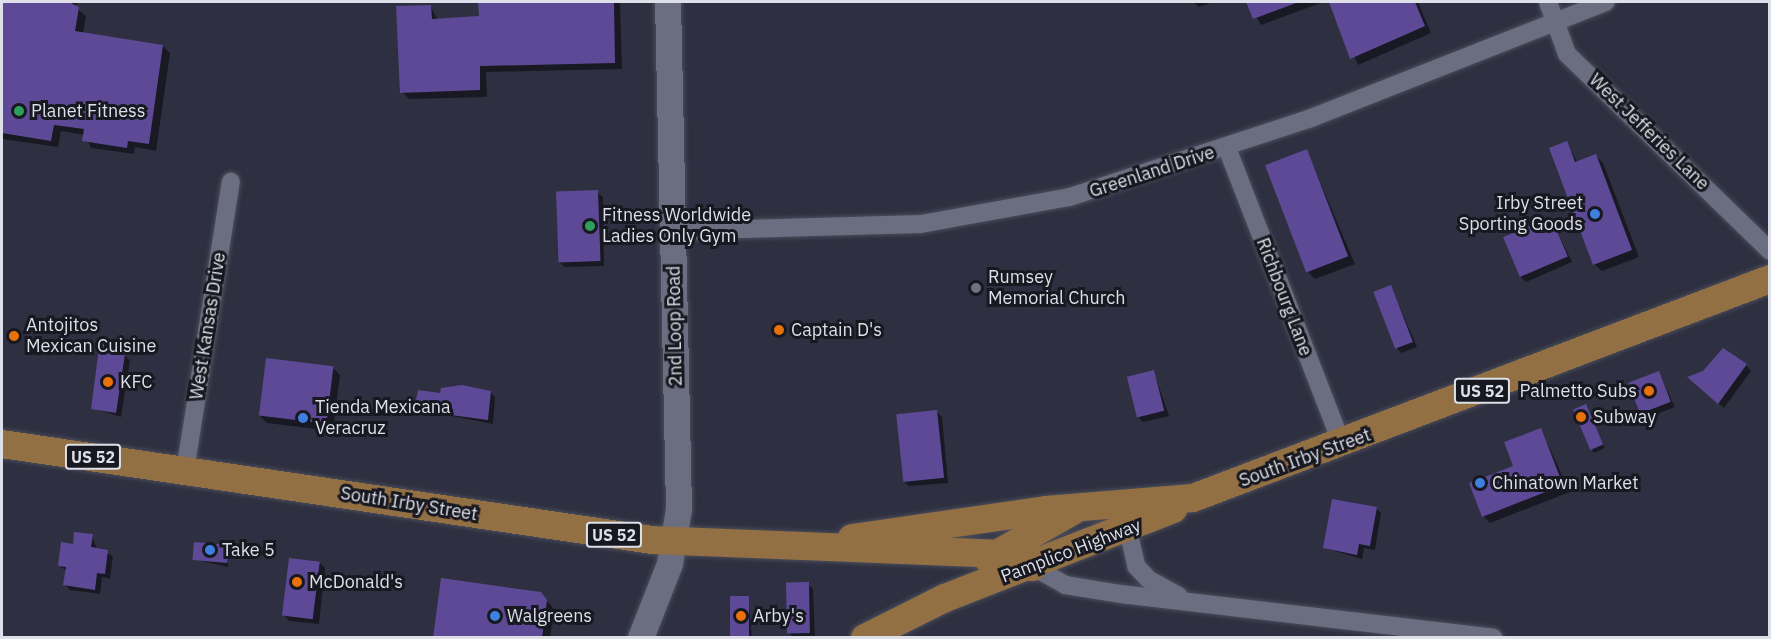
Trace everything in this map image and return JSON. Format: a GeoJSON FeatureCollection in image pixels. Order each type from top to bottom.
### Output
{"type":"FeatureCollection","features":[{"type":"Feature","properties":{"kind":"main road","name":"2nd Loop Road"},"geometry":{"type":"LineString","coordinates":[[668,2],[673,231],[675,542]]}},
{"type":"Feature","properties":{"kind":"main road","name":"South Irby Street"},"geometry":{"type":"LineString","coordinates":[[817,544],[1080,507],[1193,498],[1342,445],[1770,279]]}},
{"type":"Feature","properties":{"kind":"main road","name":"South Irby Street"},"geometry":{"type":"LineString","coordinates":[[2,444],[675,542],[817,544],[997,554],[1033,567]]}},
{"type":"Feature","properties":{"kind":"main road","name":"Pamplico Highway"},"geometry":{"type":"LineString","coordinates":[[865,638],[945,598],[1128,530],[1193,498]]}},
{"type":"Feature","properties":{"kind":"main road","name":"Pamplico Highway"},"geometry":{"type":"LineString","coordinates":[[945,598],[970,567],[1080,507]]}},
{"type":"Feature","properties":{"kind":"main road"},"geometry":{"type":"LineString","coordinates":[[641,638],[675,542]]}},
{"type":"Feature","properties":{"kind":"street","name":"West Jefferies Lane"},"geometry":{"type":"LineString","coordinates":[[1548,2],[1553,22],[1567,54],[1770,251]]}},
{"type":"Feature","properties":{"kind":"street","name":"Greenland Drive"},"geometry":{"type":"LineString","coordinates":[[673,231],[921,224],[1070,197],[1227,148],[1606,2]]}},
{"type":"Feature","properties":{"kind":"street","name":"Richbourg Lane"},"geometry":{"type":"LineString","coordinates":[[1227,148],[1342,445]]}},
{"type":"Feature","properties":{"kind":"street","name":"West Kansas Drive"},"geometry":{"type":"LineString","coordinates":[[185,471],[231,182]]}},
{"type":"Feature","properties":{"kind":"street"},"geometry":{"type":"LineString","coordinates":[[1128,530],[1136,566],[1148,579],[1189,601]]}},
{"type":"Feature","properties":{"kind":"street"},"geometry":{"type":"LineString","coordinates":[[1033,567],[1065,585],[1493,638]]}},
{"type":"Feature","properties":{"kind":"building"},"geometry":{"type":"Polygon","coordinates":[[[2,2],[69,2],[79,7],[75,31],[163,45],[149,144],[128,141],[127,148],[82,141],[84,129],[54,125],[51,141],[2,133],[2,2]]]}},
{"type":"Feature","properties":{"kind":"building"},"geometry":{"type":"Polygon","coordinates":[[[478,2],[614,2],[615,63],[480,66],[480,90],[400,93],[396,6],[431,5],[432,19],[479,16],[478,2]]]}},
{"type":"Feature","properties":{"kind":"building"},"geometry":{"type":"Polygon","coordinates":[[[1246,2],[1296,2],[1296,3],[1253,19],[1246,2]]]}},
{"type":"Feature","properties":{"kind":"building"},"geometry":{"type":"Polygon","coordinates":[[[1329,2],[1415,2],[1425,26],[1350,59],[1329,2]]]}},
{"type":"Feature","properties":{"kind":"building"},"geometry":{"type":"Polygon","coordinates":[[[1567,141],[1575,162],[1596,154],[1632,250],[1593,265],[1549,148],[1567,141]]]}},
{"type":"Feature","properties":{"kind":"building"},"geometry":{"type":"Polygon","coordinates":[[[1307,149],[1348,256],[1306,272],[1265,165],[1307,149]]]}},
{"type":"Feature","properties":{"kind":"building"},"geometry":{"type":"Polygon","coordinates":[[[598,190],[600,261],[559,262],[556,191],[598,190]]]}},
{"type":"Feature","properties":{"kind":"building"},"geometry":{"type":"Polygon","coordinates":[[[1551,217],[1568,257],[1520,277],[1503,237],[1551,217]]]}},
{"type":"Feature","properties":{"kind":"building"},"geometry":{"type":"Polygon","coordinates":[[[1391,285],[1413,342],[1395,349],[1373,292],[1391,285]]]}},
{"type":"Feature","properties":{"kind":"building","name":"KFC"},"geometry":{"type":"Polygon","coordinates":[[[100,340],[117,343],[116,352],[125,354],[116,413],[91,409],[100,340]]]}},
{"type":"Feature","properties":{"kind":"building"},"geometry":{"type":"Polygon","coordinates":[[[1723,348],[1747,364],[1718,404],[1687,377],[1703,371],[1723,348]]]}},
{"type":"Feature","properties":{"kind":"building"},"geometry":{"type":"Polygon","coordinates":[[[266,358],[333,366],[326,424],[259,416],[266,358]]]}},
{"type":"Feature","properties":{"kind":"building"},"geometry":{"type":"Polygon","coordinates":[[[1154,370],[1164,411],[1137,418],[1127,377],[1154,370]]]}},
{"type":"Feature","properties":{"kind":"building"},"geometry":{"type":"Polygon","coordinates":[[[1659,371],[1671,402],[1640,414],[1628,383],[1659,371]]]}},
{"type":"Feature","properties":{"kind":"building"},"geometry":{"type":"Polygon","coordinates":[[[462,385],[491,391],[488,420],[414,410],[418,390],[440,393],[441,388],[462,385]]]}},
{"type":"Feature","properties":{"kind":"building"},"geometry":{"type":"Polygon","coordinates":[[[1586,404],[1603,445],[1590,450],[1573,409],[1586,404]]]}},
{"type":"Feature","properties":{"kind":"building"},"geometry":{"type":"Polygon","coordinates":[[[937,410],[944,478],[903,482],[896,414],[937,410]]]}},
{"type":"Feature","properties":{"kind":"building"},"geometry":{"type":"Polygon","coordinates":[[[1541,428],[1563,485],[1482,517],[1469,483],[1513,466],[1504,442],[1541,428]]]}},
{"type":"Feature","properties":{"kind":"building"},"geometry":{"type":"Polygon","coordinates":[[[1332,499],[1377,507],[1370,546],[1359,544],[1357,555],[1323,548],[1332,499]]]}},
{"type":"Feature","properties":{"kind":"building"},"geometry":{"type":"Polygon","coordinates":[[[74,532],[93,534],[91,547],[108,550],[105,574],[97,573],[95,590],[63,585],[66,567],[58,566],[61,542],[73,544],[74,532]]]}},
{"type":"Feature","properties":{"kind":"building"},"geometry":{"type":"Polygon","coordinates":[[[194,542],[229,545],[227,563],[192,560],[194,542]]]}},
{"type":"Feature","properties":{"kind":"building"},"geometry":{"type":"Polygon","coordinates":[[[289,558],[320,562],[313,619],[282,616],[289,558]]]}},
{"type":"Feature","properties":{"kind":"building"},"geometry":{"type":"Polygon","coordinates":[[[441,578],[541,592],[547,600],[542,638],[433,638],[441,578]]]}},
{"type":"Feature","properties":{"kind":"building"},"geometry":{"type":"Polygon","coordinates":[[[786,582],[809,582],[810,633],[787,633],[786,582]]]}},
{"type":"Feature","properties":{"kind":"building"},"geometry":{"type":"Polygon","coordinates":[[[730,596],[749,596],[749,638],[730,638],[730,596]]]}},
{"type":"Feature","properties":{"kind":"place","name":"Planet Fitness"},"geometry":{"type":"Point","coordinates":[19,111]}},
{"type":"Feature","properties":{"kind":"place","name":"Irby Street Sporting Goods"},"geometry":{"type":"Point","coordinates":[1595,214]}},
{"type":"Feature","properties":{"kind":"place","name":"Fitness Worldwide Ladies Only Gym"},"geometry":{"type":"Point","coordinates":[590,226]}},
{"type":"Feature","properties":{"kind":"place","name":"Rumsey Memorial Church"},"geometry":{"type":"Point","coordinates":[976,288]}},
{"type":"Feature","properties":{"kind":"place","name":"Captain D's"},"geometry":{"type":"Point","coordinates":[779,330]}},
{"type":"Feature","properties":{"kind":"place","name":"Antojitos Mexican Cuisine"},"geometry":{"type":"Point","coordinates":[14,336]}},
{"type":"Feature","properties":{"kind":"place","name":"KFC"},"geometry":{"type":"Point","coordinates":[108,382]}},
{"type":"Feature","properties":{"kind":"place","name":"Palmetto Subs"},"geometry":{"type":"Point","coordinates":[1649,391]}},
{"type":"Feature","properties":{"kind":"place","name":"Subway"},"geometry":{"type":"Point","coordinates":[1581,417]}},
{"type":"Feature","properties":{"kind":"place","name":"Tienda Mexicana Veracruz"},"geometry":{"type":"Point","coordinates":[303,418]}},
{"type":"Feature","properties":{"kind":"place","name":"Chinatown Market"},"geometry":{"type":"Point","coordinates":[1480,483]}},
{"type":"Feature","properties":{"kind":"place","name":"Take 5"},"geometry":{"type":"Point","coordinates":[210,550]}},
{"type":"Feature","properties":{"kind":"place","name":"McDonald's"},"geometry":{"type":"Point","coordinates":[297,582]}},
{"type":"Feature","properties":{"kind":"place","name":"Walgreens"},"geometry":{"type":"Point","coordinates":[495,616]}},
{"type":"Feature","properties":{"kind":"place","name":"Arby's"},"geometry":{"type":"Point","coordinates":[741,616]}}]}
